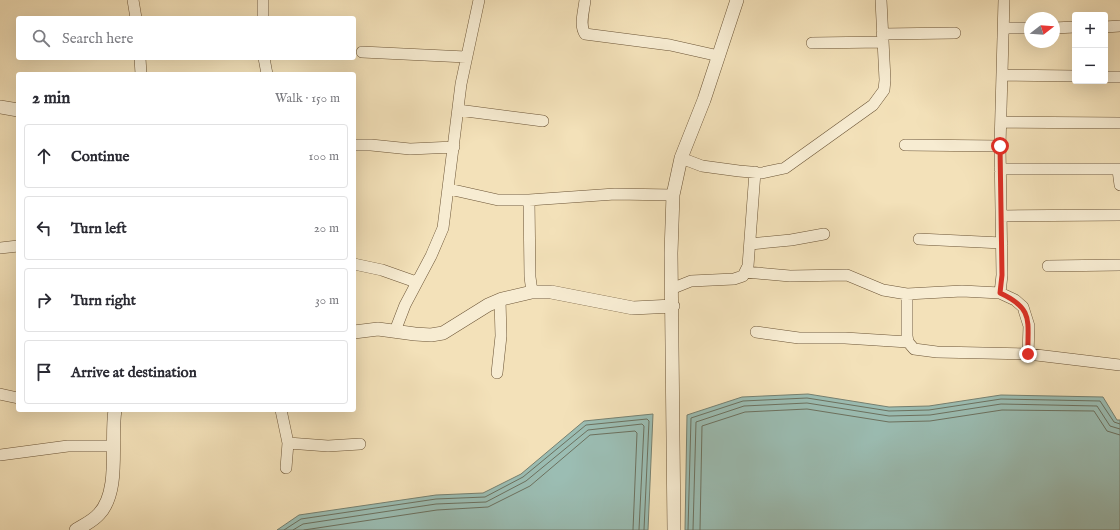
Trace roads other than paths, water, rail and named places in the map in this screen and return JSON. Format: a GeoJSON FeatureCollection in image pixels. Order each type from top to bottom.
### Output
{"type":"FeatureCollection","features":[{"type":"Feature","properties":{"kind":"street"},"geometry":{"type":"LineString","coordinates":[[133,0],[136,16]]}},
{"type":"Feature","properties":{"kind":"street"},"geometry":{"type":"LineString","coordinates":[[263,0],[263,16]]}},
{"type":"Feature","properties":{"kind":"street"},"geometry":{"type":"LineString","coordinates":[[395,331],[416,282],[438,241],[444,222],[466,57],[479,0]]}},
{"type":"Feature","properties":{"kind":"street"},"geometry":{"type":"LineString","coordinates":[[585,0],[582,24],[582,30],[585,34],[670,45],[719,56]]}},
{"type":"Feature","properties":{"kind":"street"},"geometry":{"type":"LineString","coordinates":[[674,530],[673,306],[671,289],[672,195],[681,158],[704,100],[737,0]]}},
{"type":"Feature","properties":{"kind":"street"},"geometry":{"type":"LineString","coordinates":[[681,158],[713,168],[755,172],[774,172],[796,162],[873,105],[884,90],[885,80],[881,0]]}},
{"type":"Feature","properties":{"kind":"street"},"geometry":{"type":"LineString","coordinates":[[1000,293],[1002,243],[1000,146],[1004,0]]}},
{"type":"Feature","properties":{"kind":"street"},"geometry":{"type":"LineString","coordinates":[[1108,27],[1120,26]]}},
{"type":"Feature","properties":{"kind":"street"},"geometry":{"type":"LineString","coordinates":[[1060,28],[1072,27]]}},
{"type":"Feature","properties":{"kind":"street"},"geometry":{"type":"LineString","coordinates":[[1004,28],[1024,28]]}},
{"type":"Feature","properties":{"kind":"street"},"geometry":{"type":"LineString","coordinates":[[812,43],[955,33]]}},
{"type":"Feature","properties":{"kind":"street"},"geometry":{"type":"LineString","coordinates":[[362,52],[466,57]]}},
{"type":"Feature","properties":{"kind":"street"},"geometry":{"type":"LineString","coordinates":[[140,60],[141,72]]}},
{"type":"Feature","properties":{"kind":"street"},"geometry":{"type":"LineString","coordinates":[[264,60],[268,72]]}},
{"type":"Feature","properties":{"kind":"street"},"geometry":{"type":"LineString","coordinates":[[1002,75],[1072,76]]}},
{"type":"Feature","properties":{"kind":"street"},"geometry":{"type":"LineString","coordinates":[[1108,77],[1120,77]]}},
{"type":"Feature","properties":{"kind":"street"},"geometry":{"type":"LineString","coordinates":[[0,106],[16,110]]}},
{"type":"Feature","properties":{"kind":"street"},"geometry":{"type":"LineString","coordinates":[[458,110],[544,121]]}},
{"type":"Feature","properties":{"kind":"street"},"geometry":{"type":"LineString","coordinates":[[1001,122],[1120,123]]}},
{"type":"Feature","properties":{"kind":"street"},"geometry":{"type":"LineString","coordinates":[[356,145],[410,149],[454,147]]}},
{"type":"Feature","properties":{"kind":"street"},"geometry":{"type":"LineString","coordinates":[[905,145],[1000,146]]}},
{"type":"Feature","properties":{"kind":"street"},"geometry":{"type":"LineString","coordinates":[[1000,169],[1119,170],[1120,185]]}},
{"type":"Feature","properties":{"kind":"street"},"geometry":{"type":"LineString","coordinates":[[671,289],[692,281],[734,280],[743,276],[746,272],[750,244],[755,172]]}},
{"type":"Feature","properties":{"kind":"street"},"geometry":{"type":"LineString","coordinates":[[449,188],[483,198],[498,200],[529,200],[615,194],[672,195]]}},
{"type":"Feature","properties":{"kind":"street"},"geometry":{"type":"LineString","coordinates":[[529,200],[530,277],[532,292]]}},
{"type":"Feature","properties":{"kind":"street"},"geometry":{"type":"LineString","coordinates":[[1001,216],[1120,215]]}},
{"type":"Feature","properties":{"kind":"street"},"geometry":{"type":"LineString","coordinates":[[750,244],[791,240],[824,234]]}},
{"type":"Feature","properties":{"kind":"street"},"geometry":{"type":"LineString","coordinates":[[919,239],[1002,243]]}},
{"type":"Feature","properties":{"kind":"street"},"geometry":{"type":"LineString","coordinates":[[0,248],[16,246]]}},
{"type":"Feature","properties":{"kind":"street"},"geometry":{"type":"LineString","coordinates":[[356,264],[382,270],[416,282]]}},
{"type":"Feature","properties":{"kind":"street"},"geometry":{"type":"LineString","coordinates":[[1048,266],[1120,265]]}},
{"type":"Feature","properties":{"kind":"street"},"geometry":{"type":"LineString","coordinates":[[746,272],[790,276],[846,275],[883,290],[907,294],[962,291],[1000,293],[1015,300],[1023,307],[1028,326],[1028,354]]}},
{"type":"Feature","properties":{"kind":"street"},"geometry":{"type":"LineString","coordinates":[[356,332],[378,329],[431,335],[443,332],[500,300],[532,292],[551,292],[633,308],[673,306]]}},
{"type":"Feature","properties":{"kind":"street"},"geometry":{"type":"LineString","coordinates":[[907,294],[908,342],[914,349],[1028,354],[1120,365]]}},
{"type":"Feature","properties":{"kind":"street"},"geometry":{"type":"LineString","coordinates":[[497,373],[501,336],[500,300]]}},
{"type":"Feature","properties":{"kind":"street"},"geometry":{"type":"LineString","coordinates":[[756,332],[799,338],[908,342]]}},
{"type":"Feature","properties":{"kind":"street"},"geometry":{"type":"LineString","coordinates":[[0,394],[16,398]]}},
{"type":"Feature","properties":{"kind":"street"},"geometry":{"type":"LineString","coordinates":[[82,529],[100,514],[108,499],[112,480],[115,412]]}},
{"type":"Feature","properties":{"kind":"street"},"geometry":{"type":"LineString","coordinates":[[281,412],[288,443],[286,468]]}},
{"type":"Feature","properties":{"kind":"street"},"geometry":{"type":"LineString","coordinates":[[288,443],[328,446],[360,444]]}},
{"type":"Feature","properties":{"kind":"street"},"geometry":{"type":"LineString","coordinates":[[0,455],[57,447],[113,446]]}},
{"type":"Feature","properties":{"kind":"water"},"geometry":{"type":"Polygon","coordinates":[[[808,394],[889,407],[929,406],[1001,395],[1103,397],[1117,420],[1120,420],[1120,530],[685,530],[687,415],[742,397],[808,394]]]}},
{"type":"Feature","properties":{"kind":"water"},"geometry":{"type":"Polygon","coordinates":[[[653,414],[648,530],[277,530],[299,515],[436,495],[483,493],[521,474],[584,421],[653,414]]]}}]}
